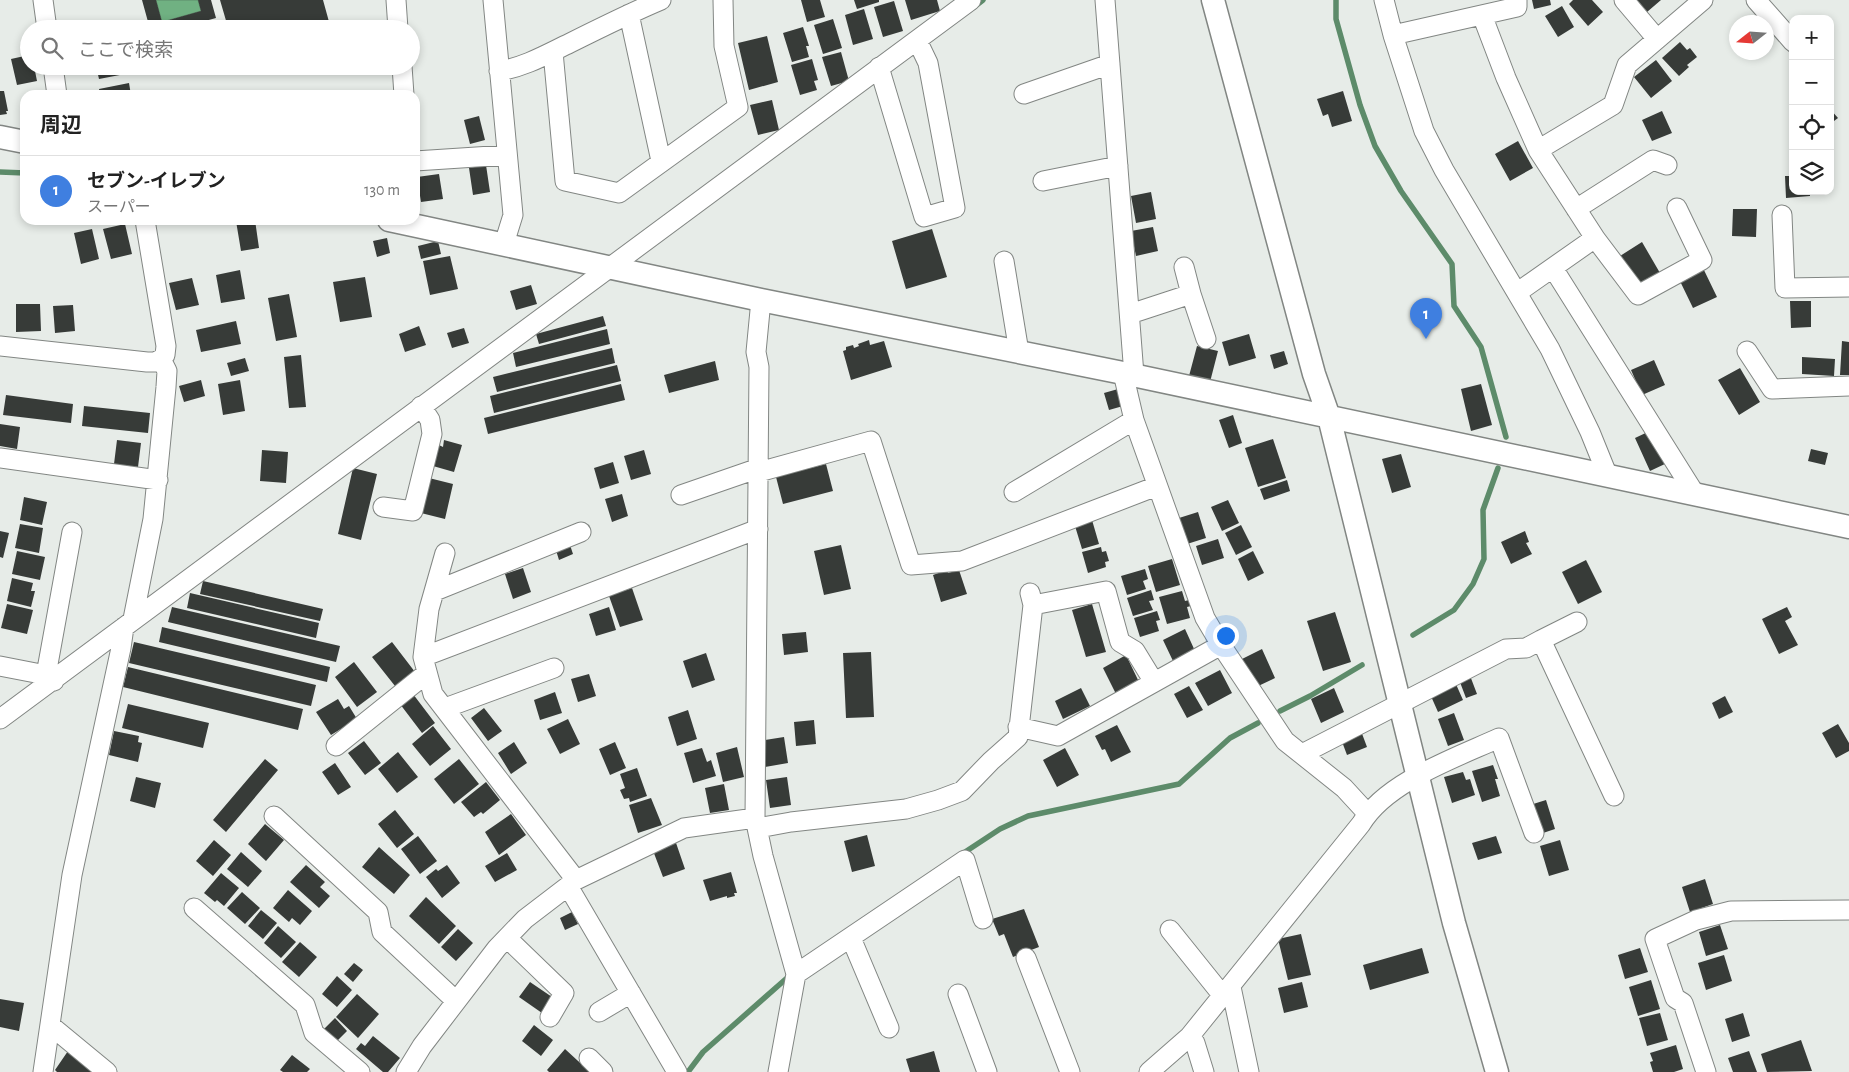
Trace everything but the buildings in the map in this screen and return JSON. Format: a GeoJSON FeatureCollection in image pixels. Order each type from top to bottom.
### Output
{"type":"FeatureCollection","features":[{"type":"Feature","properties":{"kind":"street"},"geometry":{"type":"LineString","coordinates":[[43,0],[46,20]]}},
{"type":"Feature","properties":{"kind":"street"},"geometry":{"type":"LineString","coordinates":[[396,0],[397,20]]}},
{"type":"Feature","properties":{"kind":"street"},"geometry":{"type":"LineString","coordinates":[[493,0],[513,215],[504,244]]}},
{"type":"Feature","properties":{"kind":"street"},"geometry":{"type":"LineString","coordinates":[[499,71],[512,69],[553,52],[661,0]]}},
{"type":"Feature","properties":{"kind":"street"},"geometry":{"type":"LineString","coordinates":[[553,52],[565,181],[619,193],[738,107],[724,46],[723,0]]}},
{"type":"Feature","properties":{"kind":"street"},"geometry":{"type":"LineString","coordinates":[[0,719],[50,678],[424,410],[611,266],[920,44],[971,0]]}},
{"type":"Feature","properties":{"kind":"street"},"geometry":{"type":"LineString","coordinates":[[1105,0],[1130,314],[1129,374],[1134,420],[1205,618],[1221,645],[1285,741],[1344,788],[1368,813]]}},
{"type":"Feature","properties":{"kind":"street"},"geometry":{"type":"LineString","coordinates":[[1213,0],[1314,374],[1329,417],[1454,923],[1497,1072]]}},
{"type":"Feature","properties":{"kind":"street"},"geometry":{"type":"LineString","coordinates":[[1384,0],[1393,35],[1424,132],[1444,170],[1518,292],[1550,349],[1590,432],[1607,474]]}},
{"type":"Feature","properties":{"kind":"street"},"geometry":{"type":"LineString","coordinates":[[1393,35],[1517,7],[1517,0]]}},
{"type":"Feature","properties":{"kind":"street"},"geometry":{"type":"LineString","coordinates":[[1624,0],[1657,39]]}},
{"type":"Feature","properties":{"kind":"street"},"geometry":{"type":"LineString","coordinates":[[1538,150],[1613,105],[1627,65],[1703,0]]}},
{"type":"Feature","properties":{"kind":"street"},"geometry":{"type":"LineString","coordinates":[[1756,0],[1789,37]]}},
{"type":"Feature","properties":{"kind":"street"},"geometry":{"type":"LineString","coordinates":[[629,14],[661,161]]}},
{"type":"Feature","properties":{"kind":"street"},"geometry":{"type":"LineString","coordinates":[[1482,15],[1506,78],[1538,150],[1595,238],[1638,295],[1702,260],[1677,208]]}},
{"type":"Feature","properties":{"kind":"street"},"geometry":{"type":"LineString","coordinates":[[881,72],[924,217],[955,208],[928,63],[920,44]]}},
{"type":"Feature","properties":{"kind":"street"},"geometry":{"type":"LineString","coordinates":[[1024,94],[1110,64]]}},
{"type":"Feature","properties":{"kind":"street"},"geometry":{"type":"LineString","coordinates":[[54,75],[56,90]]}},
{"type":"Feature","properties":{"kind":"street"},"geometry":{"type":"LineString","coordinates":[[403,75],[404,90]]}},
{"type":"Feature","properties":{"kind":"street"},"geometry":{"type":"LineString","coordinates":[[0,137],[20,141]]}},
{"type":"Feature","properties":{"kind":"street"},"geometry":{"type":"LineString","coordinates":[[420,161],[507,155]]}},
{"type":"Feature","properties":{"kind":"street"},"geometry":{"type":"LineString","coordinates":[[1576,208],[1653,160],[1667,165]]}},
{"type":"Feature","properties":{"kind":"street"},"geometry":{"type":"LineString","coordinates":[[1043,181],[1118,166]]}},
{"type":"Feature","properties":{"kind":"street"},"geometry":{"type":"LineString","coordinates":[[1782,215],[1785,288],[1849,287]]}},
{"type":"Feature","properties":{"kind":"street"},"geometry":{"type":"LineString","coordinates":[[0,346],[147,362],[156,362],[161,359],[165,355],[166,346],[147,225]]}},
{"type":"Feature","properties":{"kind":"street"},"geometry":{"type":"LineString","coordinates":[[413,225],[611,266],[761,300],[1129,374],[1607,474],[1849,527]]}},
{"type":"Feature","properties":{"kind":"street"},"geometry":{"type":"LineString","coordinates":[[1518,292],[1595,238]]}},
{"type":"Feature","properties":{"kind":"street"},"geometry":{"type":"LineString","coordinates":[[1004,261],[1019,352]]}},
{"type":"Feature","properties":{"kind":"street"},"geometry":{"type":"LineString","coordinates":[[1184,267],[1206,339]]}},
{"type":"Feature","properties":{"kind":"street"},"geometry":{"type":"LineString","coordinates":[[1553,268],[1695,494]]}},
{"type":"Feature","properties":{"kind":"street"},"geometry":{"type":"LineString","coordinates":[[1130,314],[1192,294]]}},
{"type":"Feature","properties":{"kind":"street"},"geometry":{"type":"LineString","coordinates":[[761,300],[756,352],[760,367],[757,823],[763,856],[796,974],[778,1072]]}},
{"type":"Feature","properties":{"kind":"street"},"geometry":{"type":"LineString","coordinates":[[1748,352],[1772,389],[1849,386]]}},
{"type":"Feature","properties":{"kind":"street"},"geometry":{"type":"LineString","coordinates":[[44,1072],[72,875],[121,648],[153,519],[166,379],[166,371],[161,359]]}},
{"type":"Feature","properties":{"kind":"street"},"geometry":{"type":"LineString","coordinates":[[383,507],[413,511],[432,434],[430,420],[424,410]]}},
{"type":"Feature","properties":{"kind":"street"},"geometry":{"type":"LineString","coordinates":[[1014,492],[1134,420]]}},
{"type":"Feature","properties":{"kind":"street"},"geometry":{"type":"LineString","coordinates":[[681,496],[759,470],[871,441],[911,565],[962,561],[1157,486]]}},
{"type":"Feature","properties":{"kind":"street"},"geometry":{"type":"LineString","coordinates":[[0,458],[158,480]]}},
{"type":"Feature","properties":{"kind":"street"},"geometry":{"type":"LineString","coordinates":[[336,746],[425,665],[758,528]]}},
{"type":"Feature","properties":{"kind":"street"},"geometry":{"type":"LineString","coordinates":[[50,678],[72,532]]}},
{"type":"Feature","properties":{"kind":"street"},"geometry":{"type":"LineString","coordinates":[[434,591],[581,532]]}},
{"type":"Feature","properties":{"kind":"street"},"geometry":{"type":"LineString","coordinates":[[445,553],[429,609],[425,665],[434,694],[572,883],[631,993],[677,1072]]}},
{"type":"Feature","properties":{"kind":"street"},"geometry":{"type":"LineString","coordinates":[[406,1072],[422,1046],[507,938],[525,919],[572,883],[684,828],[791,822],[906,809],[962,791],[1018,737],[1031,599],[1106,590],[1120,642],[1135,651],[1154,682]]}},
{"type":"Feature","properties":{"kind":"street"},"geometry":{"type":"LineString","coordinates":[[1302,754],[1506,649],[1526,648],[1577,622]]}},
{"type":"Feature","properties":{"kind":"street"},"geometry":{"type":"LineString","coordinates":[[1541,640],[1614,796]]}},
{"type":"Feature","properties":{"kind":"street"},"geometry":{"type":"LineString","coordinates":[[1018,727],[1058,736],[1221,645]]}},
{"type":"Feature","properties":{"kind":"street"},"geometry":{"type":"LineString","coordinates":[[0,666],[50,678]]}},
{"type":"Feature","properties":{"kind":"street"},"geometry":{"type":"LineString","coordinates":[[445,708],[554,668]]}},
{"type":"Feature","properties":{"kind":"street"},"geometry":{"type":"LineString","coordinates":[[1149,1072],[1189,1037],[1227,992],[1368,813],[1379,802],[1418,775],[1499,738],[1534,833]]}},
{"type":"Feature","properties":{"kind":"street"},"geometry":{"type":"LineString","coordinates":[[274,816],[378,912],[382,932],[456,1001]]}},
{"type":"Feature","properties":{"kind":"street"},"geometry":{"type":"LineString","coordinates":[[796,974],[965,860],[983,919]]}},
{"type":"Feature","properties":{"kind":"street"},"geometry":{"type":"LineString","coordinates":[[194,908],[305,1005],[314,1033],[360,1072]]}},
{"type":"Feature","properties":{"kind":"street"},"geometry":{"type":"LineString","coordinates":[[1706,1072],[1683,1003],[1675,998],[1655,939],[1696,920],[1731,911],[1849,910]]}},
{"type":"Feature","properties":{"kind":"street"},"geometry":{"type":"LineString","coordinates":[[1170,930],[1227,992],[1249,1072]]}},
{"type":"Feature","properties":{"kind":"street"},"geometry":{"type":"LineString","coordinates":[[507,938],[564,993],[550,1018]]}},
{"type":"Feature","properties":{"kind":"street"},"geometry":{"type":"LineString","coordinates":[[850,938],[889,1028]]}},
{"type":"Feature","properties":{"kind":"street"},"geometry":{"type":"LineString","coordinates":[[1026,958],[1070,1072]]}},
{"type":"Feature","properties":{"kind":"street"},"geometry":{"type":"LineString","coordinates":[[599,1012],[631,993]]}},
{"type":"Feature","properties":{"kind":"street"},"geometry":{"type":"LineString","coordinates":[[958,994],[987,1072]]}},
{"type":"Feature","properties":{"kind":"street"},"geometry":{"type":"LineString","coordinates":[[50,1025],[107,1072]]}},
{"type":"Feature","properties":{"kind":"street"},"geometry":{"type":"LineString","coordinates":[[1189,1037],[1195,1044],[1204,1072]]}},
{"type":"Feature","properties":{"kind":"street"},"geometry":{"type":"LineString","coordinates":[[589,1058],[603,1072]]}},
{"type":"Feature","properties":{"kind":"shaded area"},"geometry":{"type":"Polygon","coordinates":[[[156,0],[198,0],[201,11],[169,20],[161,20],[156,0]]]}},
{"type":"Feature","properties":{"kind":"waterway"},"geometry":{"type":"LineString","coordinates":[[974,7],[983,0]]}},
{"type":"Feature","properties":{"kind":"waterway"},"geometry":{"type":"LineString","coordinates":[[1336,0],[1336,19],[1360,105],[1375,146],[1401,191],[1452,264],[1454,306],[1481,347],[1506,437]]}},
{"type":"Feature","properties":{"kind":"waterway"},"geometry":{"type":"LineString","coordinates":[[0,172],[20,173]]}},
{"type":"Feature","properties":{"kind":"waterway"},"geometry":{"type":"LineString","coordinates":[[1413,635],[1454,610],[1473,584],[1484,559],[1483,510],[1498,468]]}},
{"type":"Feature","properties":{"kind":"waterway"},"geometry":{"type":"LineString","coordinates":[[1280,711],[1310,696],[1362,665]]}},
{"type":"Feature","properties":{"kind":"waterway"},"geometry":{"type":"LineString","coordinates":[[962,854],[1000,829],[1028,816],[1179,784],[1230,738],[1258,723]]}},
{"type":"Feature","properties":{"kind":"waterway"},"geometry":{"type":"LineString","coordinates":[[688,1072],[703,1052],[787,978]]}},
{"type":"Feature","properties":{"kind":"place","name":"セブン-イレブン"},"geometry":{"type":"Point","coordinates":[1426,339]}}]}
